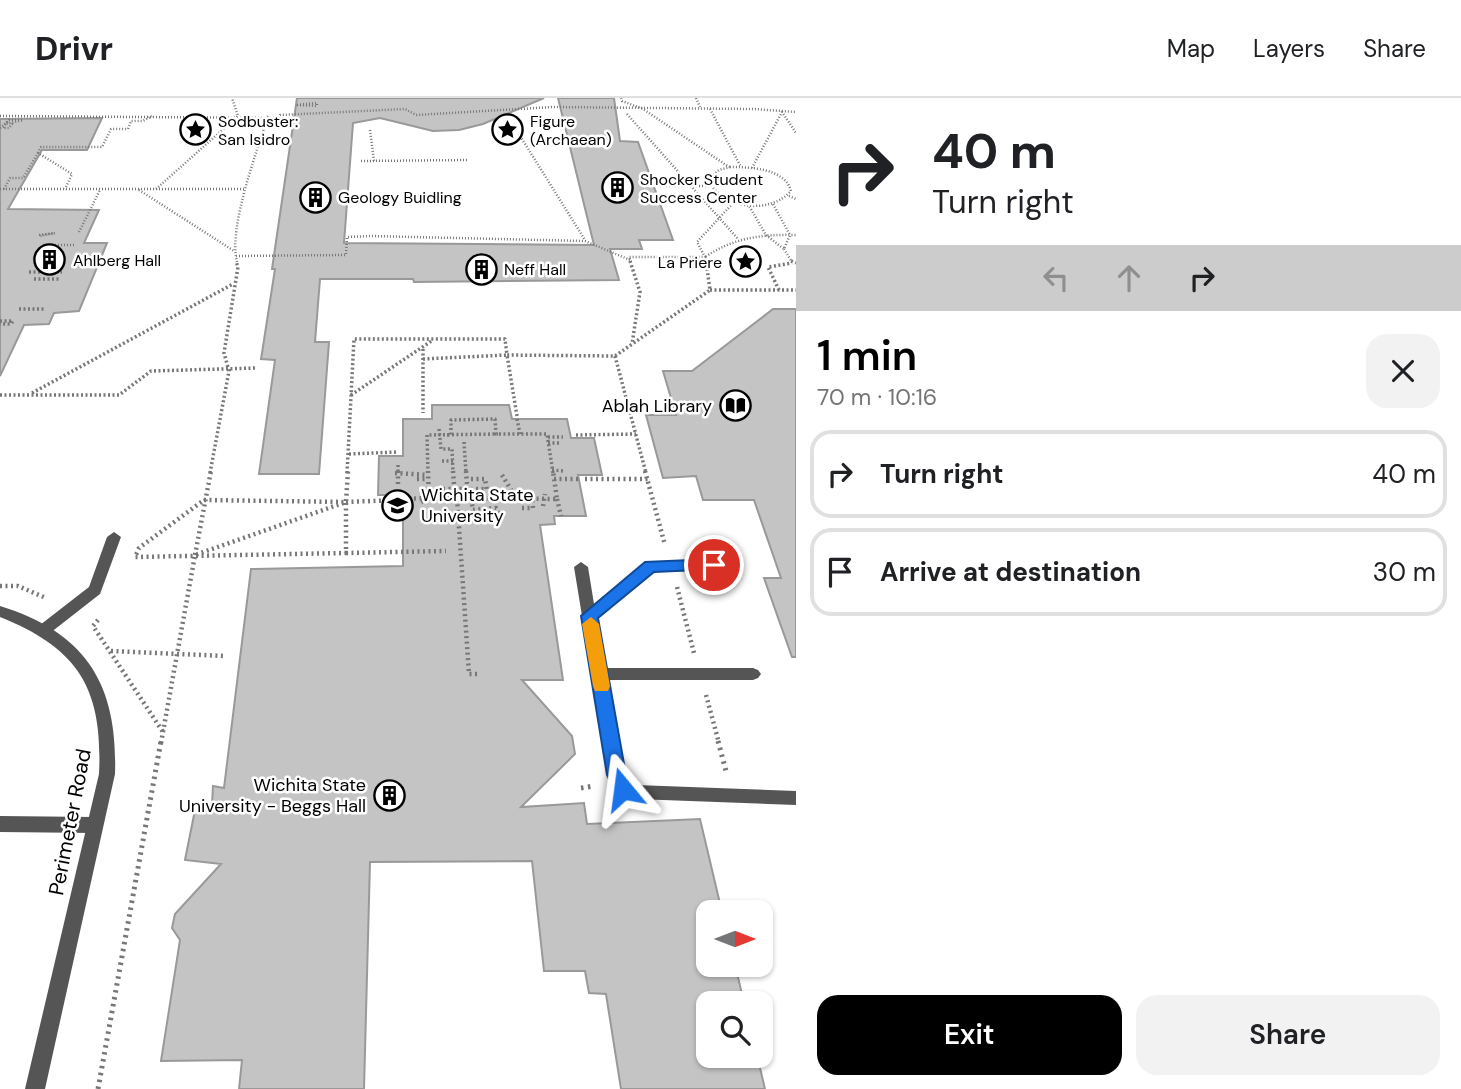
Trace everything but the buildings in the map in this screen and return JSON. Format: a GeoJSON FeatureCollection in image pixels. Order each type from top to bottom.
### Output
{"type":"FeatureCollection","features":[{"type":"Feature","properties":{"kind":"street"},"geometry":{"type":"LineString","coordinates":[[46,629],[95,590],[114,537]]}},
{"type":"Feature","properties":{"kind":"street"},"geometry":{"type":"LineString","coordinates":[[589,616],[650,566],[735,565]]}},
{"type":"Feature","properties":{"kind":"street"},"geometry":{"type":"LineString","coordinates":[[581,567],[617,775],[623,789],[636,792],[796,798]]}},
{"type":"Feature","properties":{"kind":"street","name":"Perimeter Road"},"geometry":{"type":"LineString","coordinates":[[0,611],[46,629],[78,659],[104,709],[109,752],[36,1089]]}},
{"type":"Feature","properties":{"kind":"street"},"geometry":{"type":"LineString","coordinates":[[599,674],[753,674]]}},
{"type":"Feature","properties":{"kind":"street"},"geometry":{"type":"LineString","coordinates":[[0,824],[94,825]]}},
{"type":"Feature","properties":{"kind":"path"},"geometry":{"type":"LineString","coordinates":[[232,98],[238,116]]}},
{"type":"Feature","properties":{"kind":"path"},"geometry":{"type":"LineString","coordinates":[[621,98],[622,102],[643,109],[730,167]]}},
{"type":"Feature","properties":{"kind":"path"},"geometry":{"type":"LineString","coordinates":[[696,98],[701,109]]}},
{"type":"Feature","properties":{"kind":"path"},"geometry":{"type":"LineString","coordinates":[[316,102],[317,106],[296,105],[306,104],[316,102]]}},
{"type":"Feature","properties":{"kind":"path"},"geometry":{"type":"LineString","coordinates":[[0,116],[279,118],[279,115],[382,110],[405,110],[416,115],[553,107],[754,108],[796,112]]}},
{"type":"Feature","properties":{"kind":"path"},"geometry":{"type":"LineString","coordinates":[[710,109],[741,167]]}},
{"type":"Feature","properties":{"kind":"path"},"geometry":{"type":"LineString","coordinates":[[782,112],[796,133]]}},
{"type":"Feature","properties":{"kind":"path"},"geometry":{"type":"LineString","coordinates":[[752,168],[782,112]]}},
{"type":"Feature","properties":{"kind":"path"},"geometry":{"type":"LineString","coordinates":[[627,114],[738,239]]}},
{"type":"Feature","properties":{"kind":"path"},"geometry":{"type":"LineString","coordinates":[[2,189],[10,178],[23,178],[41,147],[102,147],[111,129],[128,129],[131,121],[143,121],[153,115]]}},
{"type":"Feature","properties":{"kind":"path"},"geometry":{"type":"LineString","coordinates":[[156,190],[238,116]]}},
{"type":"Feature","properties":{"kind":"path"},"geometry":{"type":"LineString","coordinates":[[98,1089],[229,371],[224,353],[237,267],[234,251],[246,189],[268,117]]}},
{"type":"Feature","properties":{"kind":"path"},"geometry":{"type":"LineString","coordinates":[[0,126],[3,128],[7,122],[3,128],[9,128],[15,120],[3,120],[0,124],[7,122],[0,126]]}},
{"type":"Feature","properties":{"kind":"path"},"geometry":{"type":"LineString","coordinates":[[370,130],[374,161]]}},
{"type":"Feature","properties":{"kind":"path"},"geometry":{"type":"LineString","coordinates":[[517,131],[585,241]]}},
{"type":"Feature","properties":{"kind":"path"},"geometry":{"type":"LineString","coordinates":[[37,153],[72,174],[65,189]]}},
{"type":"Feature","properties":{"kind":"path"},"geometry":{"type":"LineString","coordinates":[[360,161],[470,160]]}},
{"type":"Feature","properties":{"kind":"path"},"geometry":{"type":"LineString","coordinates":[[709,186],[708,180],[712,174],[730,167],[752,168],[776,174],[790,186],[796,186]]}},
{"type":"Feature","properties":{"kind":"path"},"geometry":{"type":"LineString","coordinates":[[657,186],[709,186],[723,197],[748,204],[773,204],[789,196],[796,199]]}},
{"type":"Feature","properties":{"kind":"path"},"geometry":{"type":"LineString","coordinates":[[789,196],[790,186]]}},
{"type":"Feature","properties":{"kind":"path"},"geometry":{"type":"LineString","coordinates":[[2,189],[246,189]]}},
{"type":"Feature","properties":{"kind":"path"},"geometry":{"type":"LineString","coordinates":[[79,232],[100,190]]}},
{"type":"Feature","properties":{"kind":"path"},"geometry":{"type":"LineString","coordinates":[[138,190],[234,251]]}},
{"type":"Feature","properties":{"kind":"path"},"geometry":{"type":"LineString","coordinates":[[710,290],[705,257],[697,242],[735,201]]}},
{"type":"Feature","properties":{"kind":"path"},"geometry":{"type":"LineString","coordinates":[[748,204],[766,234],[785,249],[794,263],[768,267],[779,290]]}},
{"type":"Feature","properties":{"kind":"path"},"geometry":{"type":"LineString","coordinates":[[773,204],[790,235],[785,249]]}},
{"type":"Feature","properties":{"kind":"path"},"geometry":{"type":"LineString","coordinates":[[632,345],[640,292],[629,257],[705,257],[720,245],[738,239],[766,234],[796,235]]}},
{"type":"Feature","properties":{"kind":"path"},"geometry":{"type":"LineString","coordinates":[[235,256],[346,255],[347,237],[585,241],[630,260]]}},
{"type":"Feature","properties":{"kind":"path"},"geometry":{"type":"LineString","coordinates":[[43,245],[75,245]]}},
{"type":"Feature","properties":{"kind":"path"},"geometry":{"type":"LineString","coordinates":[[29,272],[62,272]]}},
{"type":"Feature","properties":{"kind":"path"},"geometry":{"type":"LineString","coordinates":[[33,279],[60,279]]}},
{"type":"Feature","properties":{"kind":"path"},"geometry":{"type":"LineString","coordinates":[[29,395],[234,284]]}},
{"type":"Feature","properties":{"kind":"path"},"geometry":{"type":"LineString","coordinates":[[423,359],[507,355],[615,356],[710,290],[796,290]]}},
{"type":"Feature","properties":{"kind":"path"},"geometry":{"type":"LineString","coordinates":[[19,309],[46,309]]}},
{"type":"Feature","properties":{"kind":"path"},"geometry":{"type":"LineString","coordinates":[[346,553],[354,339],[505,339],[518,434]]}},
{"type":"Feature","properties":{"kind":"path"},"geometry":{"type":"LineString","coordinates":[[351,395],[424,349],[434,339]]}},
{"type":"Feature","properties":{"kind":"path"},"geometry":{"type":"LineString","coordinates":[[423,413],[424,349]]}},
{"type":"Feature","properties":{"kind":"path"},"geometry":{"type":"LineString","coordinates":[[0,395],[119,396],[151,371],[256,369]]}},
{"type":"Feature","properties":{"kind":"path"},"geometry":{"type":"LineString","coordinates":[[449,435],[448,418],[485,418],[496,424]]}},
{"type":"Feature","properties":{"kind":"path"},"geometry":{"type":"LineString","coordinates":[[462,418],[485,418],[497,427],[494,436]]}},
{"type":"Feature","properties":{"kind":"path"},"geometry":{"type":"LineString","coordinates":[[496,424],[496,434],[518,434]]}},
{"type":"Feature","properties":{"kind":"path"},"geometry":{"type":"LineString","coordinates":[[494,436],[496,424]]}},
{"type":"Feature","properties":{"kind":"path"},"geometry":{"type":"LineString","coordinates":[[449,428],[449,435]]}},
{"type":"Feature","properties":{"kind":"path"},"geometry":{"type":"LineString","coordinates":[[422,430],[427,438],[429,499],[501,498],[515,501]]}},
{"type":"Feature","properties":{"kind":"path"},"geometry":{"type":"LineString","coordinates":[[449,435],[465,441],[531,432],[563,437]]}},
{"type":"Feature","properties":{"kind":"path"},"geometry":{"type":"LineString","coordinates":[[576,435],[636,434]]}},
{"type":"Feature","properties":{"kind":"path"},"geometry":{"type":"LineString","coordinates":[[419,439],[439,435],[494,436]]}},
{"type":"Feature","properties":{"kind":"path"},"geometry":{"type":"LineString","coordinates":[[439,435],[441,449],[452,449],[465,541],[469,674],[477,674]]}},
{"type":"Feature","properties":{"kind":"path"},"geometry":{"type":"LineString","coordinates":[[550,437],[553,474],[561,516]]}},
{"type":"Feature","properties":{"kind":"path"},"geometry":{"type":"LineString","coordinates":[[427,438],[429,499]]}},
{"type":"Feature","properties":{"kind":"path"},"geometry":{"type":"LineString","coordinates":[[465,441],[471,500]]}},
{"type":"Feature","properties":{"kind":"path"},"geometry":{"type":"LineString","coordinates":[[421,450],[428,450]]}},
{"type":"Feature","properties":{"kind":"path"},"geometry":{"type":"LineString","coordinates":[[349,454],[397,452]]}},
{"type":"Feature","properties":{"kind":"path"},"geometry":{"type":"LineString","coordinates":[[442,461],[453,461]]}},
{"type":"Feature","properties":{"kind":"path"},"geometry":{"type":"LineString","coordinates":[[398,465],[398,482]]}},
{"type":"Feature","properties":{"kind":"path"},"geometry":{"type":"LineString","coordinates":[[416,472],[428,475]]}},
{"type":"Feature","properties":{"kind":"path"},"geometry":{"type":"LineString","coordinates":[[553,474],[561,472]]}},
{"type":"Feature","properties":{"kind":"path"},"geometry":{"type":"LineString","coordinates":[[396,473],[428,475]]}},
{"type":"Feature","properties":{"kind":"path"},"geometry":{"type":"LineString","coordinates":[[553,474],[579,478]]}},
{"type":"Feature","properties":{"kind":"path"},"geometry":{"type":"LineString","coordinates":[[553,474],[557,495],[563,503]]}},
{"type":"Feature","properties":{"kind":"path"},"geometry":{"type":"LineString","coordinates":[[417,478],[428,475]]}},
{"type":"Feature","properties":{"kind":"path"},"geometry":{"type":"LineString","coordinates":[[502,475],[515,501]]}},
{"type":"Feature","properties":{"kind":"path"},"geometry":{"type":"LineString","coordinates":[[470,477],[485,479],[488,499]]}},
{"type":"Feature","properties":{"kind":"path"},"geometry":{"type":"LineString","coordinates":[[585,479],[648,479]]}},
{"type":"Feature","properties":{"kind":"path"},"geometry":{"type":"LineString","coordinates":[[444,488],[456,488]]}},
{"type":"Feature","properties":{"kind":"path"},"geometry":{"type":"LineString","coordinates":[[440,499],[441,489],[487,489]]}},
{"type":"Feature","properties":{"kind":"path"},"geometry":{"type":"LineString","coordinates":[[500,491],[501,498]]}},
{"type":"Feature","properties":{"kind":"path"},"geometry":{"type":"LineString","coordinates":[[469,492],[473,510],[496,508],[500,514]]}},
{"type":"Feature","properties":{"kind":"path"},"geometry":{"type":"LineString","coordinates":[[129,568],[139,548],[204,500],[515,501],[564,494]]}},
{"type":"Feature","properties":{"kind":"path"},"geometry":{"type":"LineString","coordinates":[[528,498],[557,499],[557,495]]}},
{"type":"Feature","properties":{"kind":"path"},"geometry":{"type":"LineString","coordinates":[[544,506],[545,497]]}},
{"type":"Feature","properties":{"kind":"path"},"geometry":{"type":"LineString","coordinates":[[525,509],[533,509],[528,498]]}},
{"type":"Feature","properties":{"kind":"path"},"geometry":{"type":"LineString","coordinates":[[421,502],[429,499],[460,500]]}},
{"type":"Feature","properties":{"kind":"path"},"geometry":{"type":"LineString","coordinates":[[195,555],[346,502]]}},
{"type":"Feature","properties":{"kind":"path"},"geometry":{"type":"LineString","coordinates":[[135,557],[446,551]]}},
{"type":"Feature","properties":{"kind":"path"},"geometry":{"type":"LineString","coordinates":[[0,586],[18,586],[48,598],[56,594]]}},
{"type":"Feature","properties":{"kind":"path"},"geometry":{"type":"LineString","coordinates":[[105,612],[93,626],[163,733]]}},
{"type":"Feature","properties":{"kind":"path"},"geometry":{"type":"LineString","coordinates":[[110,651],[225,656]]}},
{"type":"Feature","properties":{"kind":"slow traffic"},"geometry":{"type":"LineString","coordinates":[[591,624],[602,686]]}},
{"type":"Feature","properties":{"kind":"place","name":"Sodbuster: San Isidro"},"geometry":{"type":"Point","coordinates":[195,130]}},
{"type":"Feature","properties":{"kind":"place","name":"Figure (Archaean)"},"geometry":{"type":"Point","coordinates":[507,130]}},
{"type":"Feature","properties":{"kind":"place","name":"Shocker Student Success Center"},"geometry":{"type":"Point","coordinates":[617,188]}},
{"type":"Feature","properties":{"kind":"place","name":"Geology Buidling"},"geometry":{"type":"Point","coordinates":[315,197]}},
{"type":"Feature","properties":{"kind":"place","name":"Ahlberg Hall"},"geometry":{"type":"Point","coordinates":[50,260]}},
{"type":"Feature","properties":{"kind":"place","name":"La Priere"},"geometry":{"type":"Point","coordinates":[745,262]}},
{"type":"Feature","properties":{"kind":"place","name":"Neff Hall"},"geometry":{"type":"Point","coordinates":[481,269]}},
{"type":"Feature","properties":{"kind":"place","name":"Ablah Library"},"geometry":{"type":"Point","coordinates":[735,406]}},
{"type":"Feature","properties":{"kind":"place","name":"Wichita State University"},"geometry":{"type":"Point","coordinates":[398,505]}},
{"type":"Feature","properties":{"kind":"place","name":"Wichita State University - Beggs Hall"},"geometry":{"type":"Point","coordinates":[389,795]}},
{"type":"Feature","properties":{"kind":"route"},"geometry":{"type":"LineString","coordinates":[[623,789],[617,775],[589,616],[650,566],[714,565]]}}]}
